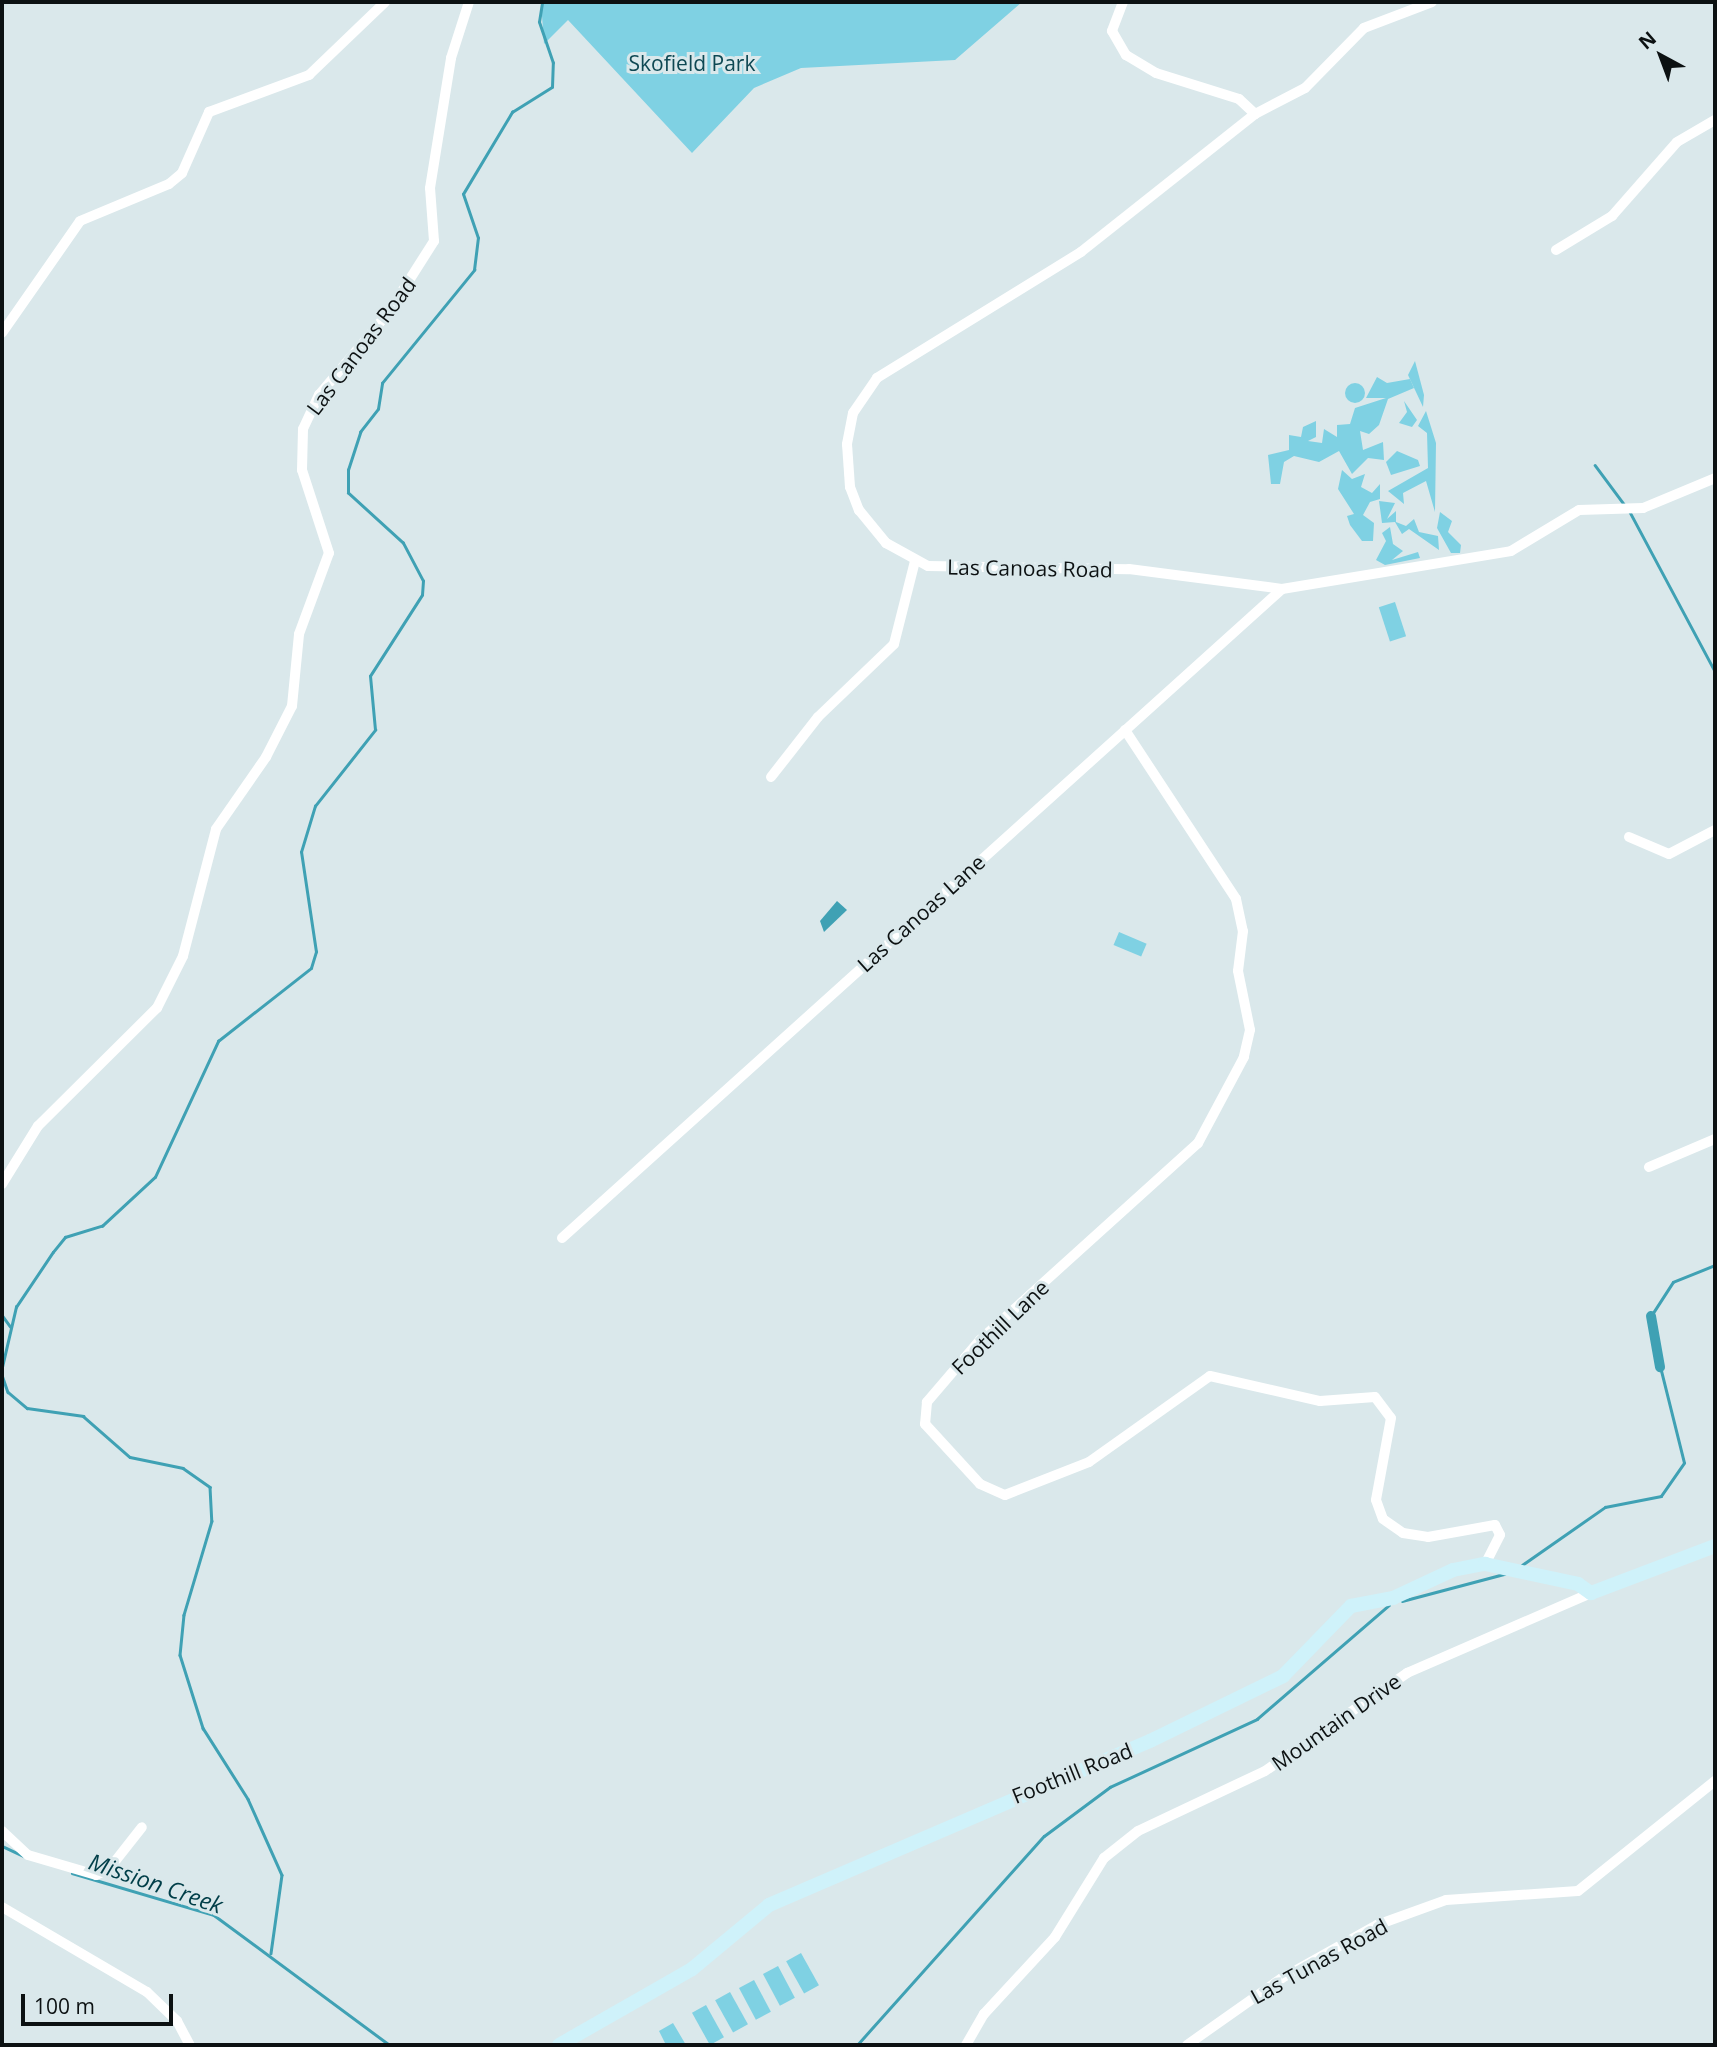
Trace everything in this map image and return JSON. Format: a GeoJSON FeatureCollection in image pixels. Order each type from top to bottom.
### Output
{"type":"FeatureCollection","features":[{"type":"Feature","properties":{"kind":"main road","name":"Mountain Drive"},"geometry":{"type":"LineString","coordinates":[[1591,1593],[1715,1546]]}},
{"type":"Feature","properties":{"kind":"main road","name":"Foothill Road"},"geometry":{"type":"LineString","coordinates":[[559,2045],[692,1969],[769,1905],[1150,1741],[1273,1682],[1351,1606],[1393,1598],[1453,1570],[1485,1564],[1578,1584],[1591,1593]]}},
{"type":"Feature","properties":{"kind":"street"},"geometry":{"type":"LineString","coordinates":[[2,333],[80,221],[169,184],[186,166],[209,111],[309,75],[385,2]]}},
{"type":"Feature","properties":{"kind":"street","name":"Las Canoas Road"},"geometry":{"type":"LineString","coordinates":[[2,1184],[38,1126],[157,1008],[183,956],[216,829],[266,757],[292,706],[296,644],[329,553],[302,470],[303,429],[318,395],[389,312],[434,241],[430,188],[451,58],[469,2]]}},
{"type":"Feature","properties":{"kind":"street"},"geometry":{"type":"LineString","coordinates":[[1122,2],[1112,31],[1126,55],[1156,73],[1238,99],[1255,114]]}},
{"type":"Feature","properties":{"kind":"street","name":"Las Canoas Road"},"geometry":{"type":"LineString","coordinates":[[1432,2],[1364,28],[1305,88],[1255,114],[1060,267],[911,352],[869,386],[849,428],[850,487],[886,543],[915,561],[946,568],[1180,573],[1282,589],[1511,551],[1579,510],[1643,508],[1715,478]]}},
{"type":"Feature","properties":{"kind":"street"},"geometry":{"type":"LineString","coordinates":[[1556,250],[1612,216],[1677,142],[1715,120]]}},
{"type":"Feature","properties":{"kind":"street"},"geometry":{"type":"LineString","coordinates":[[771,777],[818,717],[894,644],[915,561]]}},
{"type":"Feature","properties":{"kind":"street","name":"Las Canoas Lane"},"geometry":{"type":"LineString","coordinates":[[562,1238],[1282,589]]}},
{"type":"Feature","properties":{"kind":"street","name":"Foothill Lane"},"geometry":{"type":"LineString","coordinates":[[1125,730],[1236,899],[1243,930],[1238,971],[1250,1030],[1244,1057],[1198,1143],[980,1340],[924,1407],[925,1424],[980,1484],[1005,1495],[1110,1449],[1210,1376],[1320,1401],[1375,1397],[1391,1418],[1377,1494],[1383,1518],[1403,1533],[1428,1537],[1495,1525],[1500,1535],[1485,1564]]}},
{"type":"Feature","properties":{"kind":"street"},"geometry":{"type":"LineString","coordinates":[[1629,837],[1668,854],[1715,831]]}},
{"type":"Feature","properties":{"kind":"street"},"geometry":{"type":"LineString","coordinates":[[1649,1167],[1715,1139]]}},
{"type":"Feature","properties":{"kind":"street","name":"Mountain Drive"},"geometry":{"type":"LineString","coordinates":[[966,2045],[984,2014],[1055,1937],[1092,1873],[1127,1839],[1265,1771],[1407,1672],[1591,1593]]}},
{"type":"Feature","properties":{"kind":"street","name":"Las Tunas Road"},"geometry":{"type":"LineString","coordinates":[[1186,2045],[1223,2016],[1377,1925],[1446,1900],[1577,1891],[1685,1812],[1715,1781]]}},
{"type":"Feature","properties":{"kind":"street"},"geometry":{"type":"LineString","coordinates":[[2,1831],[28,1855],[96,1875],[109,1869],[142,1827]]}},
{"type":"Feature","properties":{"kind":"street"},"geometry":{"type":"LineString","coordinates":[[2,1907],[147,1992],[177,2021],[190,2045]]}},
{"type":"Feature","properties":{"kind":"green space","name":"Skofield Park"},"geometry":{"type":"Polygon","coordinates":[[[541,2],[1022,2],[955,60],[801,68],[754,88],[692,153],[568,20],[544,44],[541,2]]]}},
{"type":"Feature","properties":{"kind":"green space"},"geometry":{"type":"Polygon","coordinates":[[[1415,361],[1424,395],[1423,407],[1408,375],[1415,361]]]}},
{"type":"Feature","properties":{"kind":"green space"},"geometry":{"type":"Polygon","coordinates":[[[1377,377],[1387,383],[1410,379],[1414,388],[1388,399],[1379,425],[1369,434],[1360,431],[1363,450],[1383,442],[1384,460],[1368,458],[1352,474],[1339,451],[1319,462],[1294,456],[1284,462],[1280,484],[1271,484],[1268,455],[1289,450],[1289,435],[1301,437],[1303,427],[1316,421],[1316,437],[1308,441],[1322,443],[1324,429],[1337,437],[1337,425],[1350,424],[1355,408],[1386,398],[1366,398],[1377,377]]]}},
{"type":"Feature","properties":{"kind":"green space"},"geometry":{"type":"Polygon","coordinates":[[[1355,383],[1362,386],[1365,393],[1362,400],[1355,403],[1348,400],[1345,393],[1348,386],[1355,383]]]}},
{"type":"Feature","properties":{"kind":"green space"},"geometry":{"type":"Polygon","coordinates":[[[1404,401],[1417,420],[1412,427],[1399,423],[1407,412],[1404,401]]]}},
{"type":"Feature","properties":{"kind":"green space"},"geometry":{"type":"Polygon","coordinates":[[[1426,411],[1436,443],[1435,512],[1426,481],[1403,493],[1404,504],[1388,491],[1428,468],[1427,433],[1418,426],[1426,411]]]}},
{"type":"Feature","properties":{"kind":"green space"},"geometry":{"type":"Polygon","coordinates":[[[1397,451],[1418,460],[1420,466],[1391,475],[1386,462],[1397,451]]]}},
{"type":"Feature","properties":{"kind":"green space"},"geometry":{"type":"Polygon","coordinates":[[[1342,470],[1352,479],[1365,474],[1361,487],[1372,493],[1380,484],[1380,499],[1370,502],[1363,515],[1374,523],[1373,541],[1362,541],[1350,525],[1347,516],[1354,514],[1338,489],[1342,470]]]}},
{"type":"Feature","properties":{"kind":"green space"},"geometry":{"type":"Polygon","coordinates":[[[1379,501],[1395,503],[1387,519],[1396,511],[1396,522],[1406,526],[1414,519],[1419,532],[1438,536],[1439,550],[1409,529],[1402,534],[1395,522],[1382,523],[1379,501]]]}},
{"type":"Feature","properties":{"kind":"green space"},"geometry":{"type":"Polygon","coordinates":[[[1440,512],[1452,521],[1448,532],[1461,545],[1460,553],[1451,553],[1437,528],[1440,512]]]}},
{"type":"Feature","properties":{"kind":"green space"},"geometry":{"type":"Polygon","coordinates":[[[1390,527],[1393,544],[1403,551],[1392,560],[1418,552],[1420,558],[1385,565],[1376,560],[1386,541],[1382,533],[1390,527]]]}},
{"type":"Feature","properties":{"kind":"green space"},"geometry":{"type":"Polygon","coordinates":[[[1395,602],[1406,636],[1390,641],[1379,607],[1395,602]]]}},
{"type":"Feature","properties":{"kind":"green space"},"geometry":{"type":"Polygon","coordinates":[[[1119,932],[1147,944],[1141,957],[1114,945],[1119,932]]]}},
{"type":"Feature","properties":{"kind":"green space"},"geometry":{"type":"Polygon","coordinates":[[[801,1953],[819,1985],[804,1994],[786,1961],[801,1953]]]}},
{"type":"Feature","properties":{"kind":"green space"},"geometry":{"type":"Polygon","coordinates":[[[778,1966],[795,1998],[780,2006],[763,1974],[778,1966]]]}},
{"type":"Feature","properties":{"kind":"green space"},"geometry":{"type":"Polygon","coordinates":[[[754,1980],[771,2012],[756,2020],[739,1988],[754,1980]]]}},
{"type":"Feature","properties":{"kind":"green space"},"geometry":{"type":"Polygon","coordinates":[[[730,1992],[748,2024],[733,2033],[715,2000],[730,1992]]]}},
{"type":"Feature","properties":{"kind":"green space"},"geometry":{"type":"Polygon","coordinates":[[[706,2005],[724,2037],[710,2045],[692,2013],[706,2005]]]}},
{"type":"Feature","properties":{"kind":"green space"},"geometry":{"type":"Polygon","coordinates":[[[673,2023],[686,2045],[666,2045],[659,2031],[673,2023]]]}},
{"type":"Feature","properties":{"kind":"shaded area"},"geometry":{"type":"Polygon","coordinates":[[[837,901],[847,910],[824,932],[820,921],[837,901]]]}},
{"type":"Feature","properties":{"kind":"waterway"},"geometry":{"type":"LineString","coordinates":[[2,1367],[16,1307],[53,1252],[65,1237],[102,1226],[155,1177],[218,1041],[311,968],[316,952],[301,852],[315,806],[375,730],[370,676],[422,595],[423,581],[403,543],[348,493],[348,470],[360,432],[378,409],[382,383],[474,270],[478,238],[463,194],[512,112],[552,87],[553,63],[539,22],[542,2]]}},
{"type":"Feature","properties":{"kind":"waterway"},"geometry":{"type":"LineString","coordinates":[[1595,465],[1624,504]]}},
{"type":"Feature","properties":{"kind":"waterway"},"geometry":{"type":"LineString","coordinates":[[1630,512],[1715,671]]}},
{"type":"Feature","properties":{"kind":"waterway"},"geometry":{"type":"LineString","coordinates":[[1651,1316],[1673,1282],[1715,1265]]}},
{"type":"Feature","properties":{"kind":"waterway"},"geometry":{"type":"LineString","coordinates":[[2,1315],[10,1326]]}},
{"type":"Feature","properties":{"kind":"waterway"},"geometry":{"type":"LineString","coordinates":[[1651,1316],[1660,1367]]}},
{"type":"Feature","properties":{"kind":"waterway"},"geometry":{"type":"LineString","coordinates":[[1522,1565],[1605,1507],[1661,1496],[1684,1463],[1660,1367]]}},
{"type":"Feature","properties":{"kind":"waterway"},"geometry":{"type":"LineString","coordinates":[[2,1375],[8,1392],[27,1408],[83,1416],[130,1457],[183,1468],[210,1487],[212,1521],[184,1615],[180,1655],[203,1728],[248,1799],[282,1875],[271,1953]]}},
{"type":"Feature","properties":{"kind":"waterway"},"geometry":{"type":"LineString","coordinates":[[1402,1601],[1504,1574]]}},
{"type":"Feature","properties":{"kind":"waterway"},"geometry":{"type":"LineString","coordinates":[[857,2045],[1044,1836],[1110,1787],[1257,1719],[1389,1605]]}},
{"type":"Feature","properties":{"kind":"waterway","name":"Mission Creek"},"geometry":{"type":"LineString","coordinates":[[2,1846],[26,1857]]}},
{"type":"Feature","properties":{"kind":"waterway","name":"Mission Creek"},"geometry":{"type":"LineString","coordinates":[[72,1873],[214,1915],[390,2045]]}}]}
